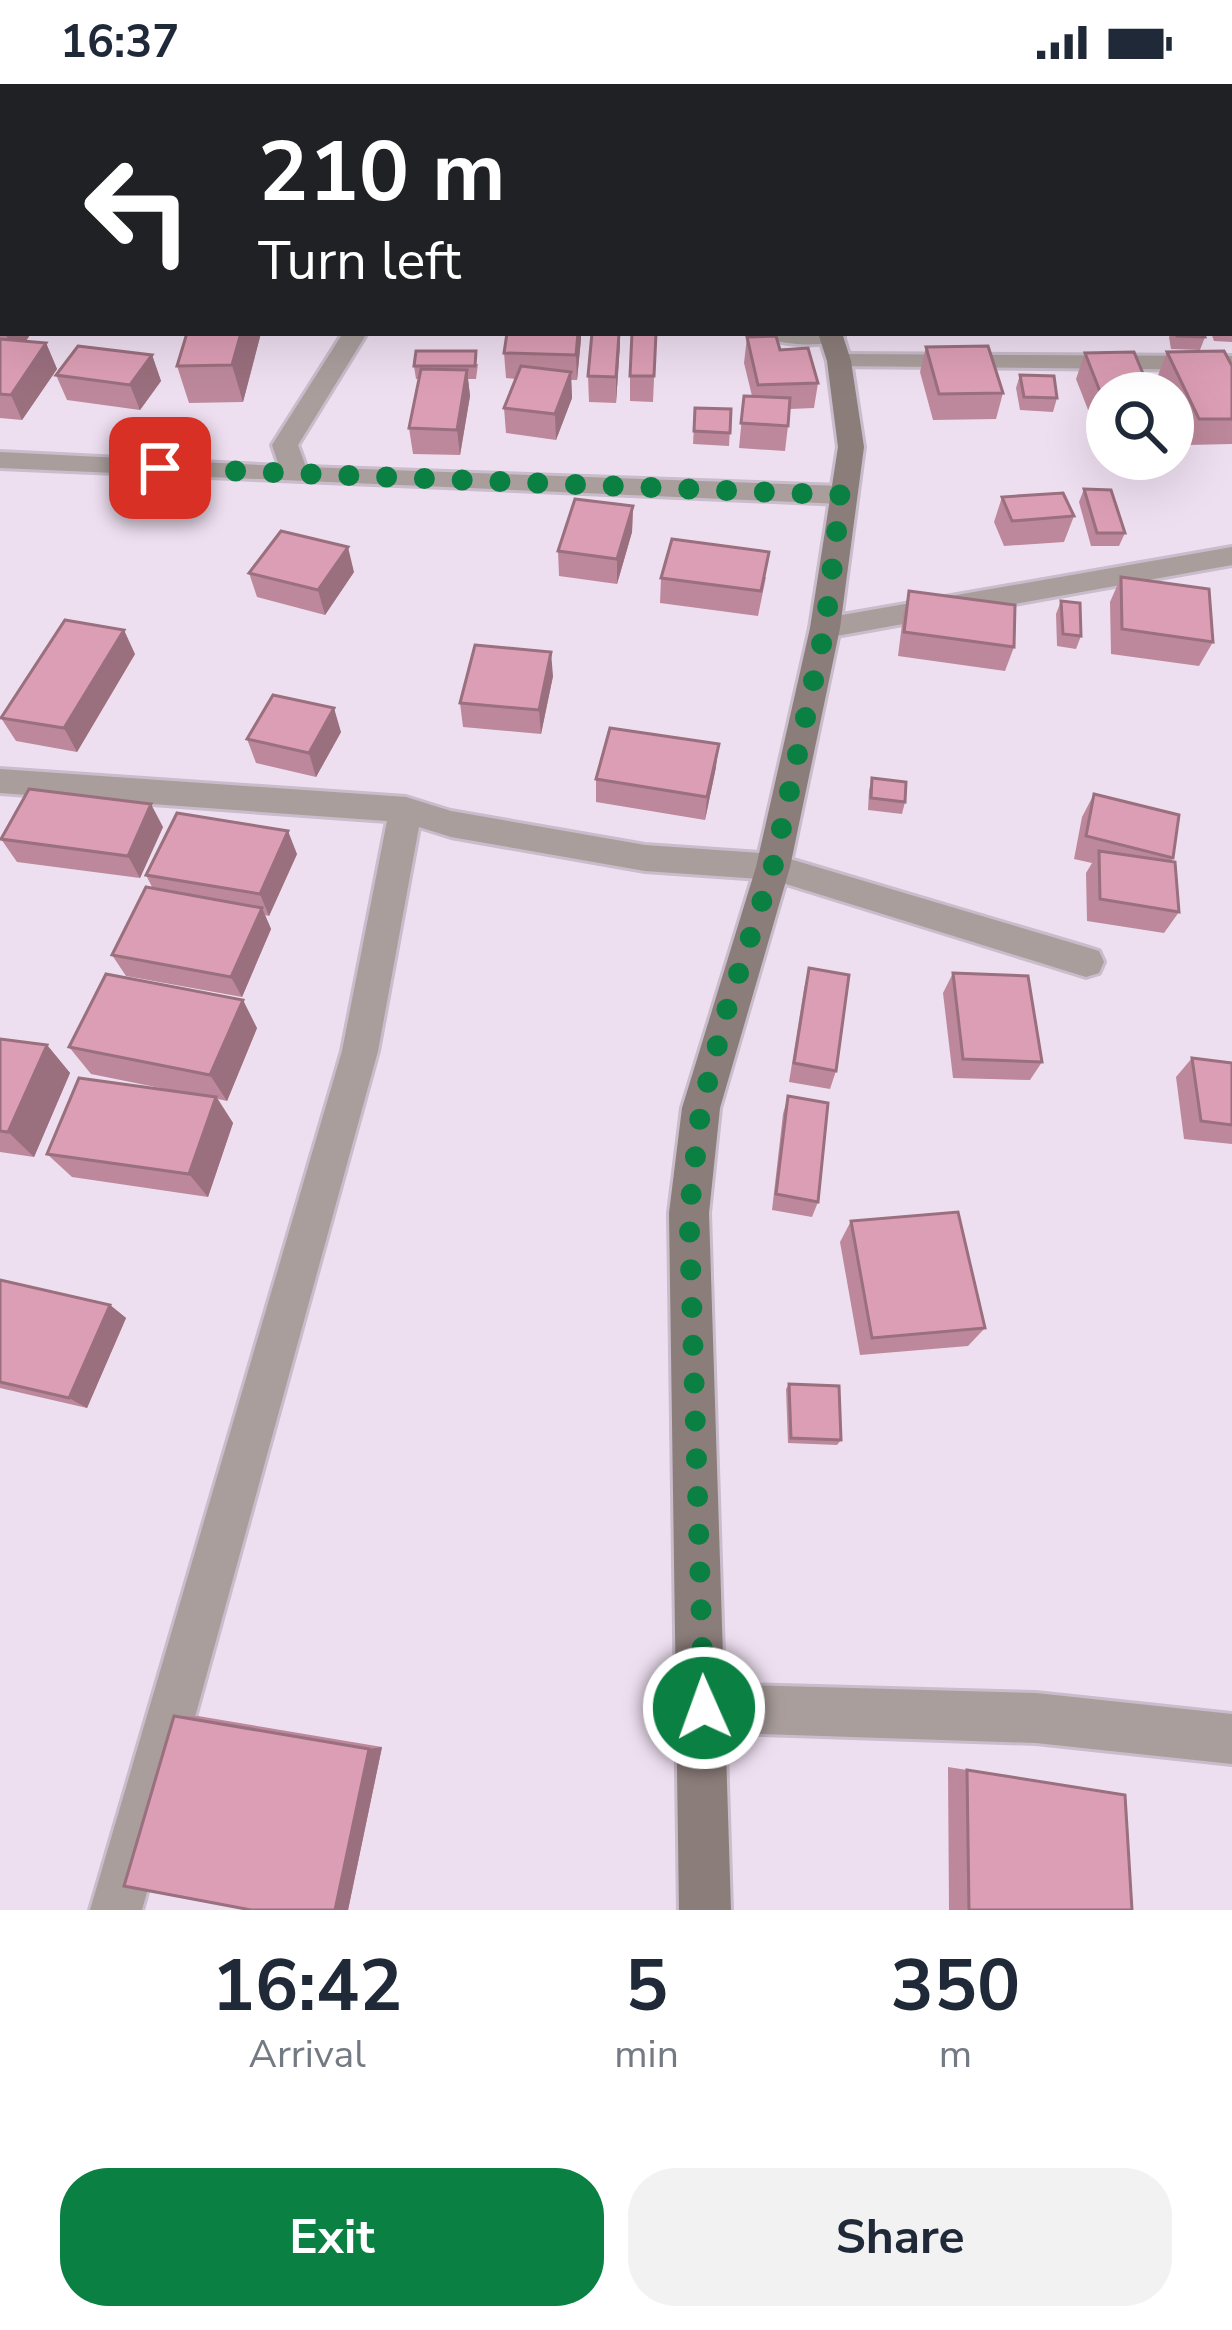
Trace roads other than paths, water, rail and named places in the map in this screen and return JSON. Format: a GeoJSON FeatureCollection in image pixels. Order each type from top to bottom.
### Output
{"type":"FeatureCollection","features":[{"type":"Feature","properties":{"kind":"street"},"geometry":{"type":"LineString","coordinates":[[295,476],[284,445],[353,336]]}},
{"type":"Feature","properties":{"kind":"street"},"geometry":{"type":"LineString","coordinates":[[790,336],[834,343],[1232,363]]}},
{"type":"Feature","properties":{"kind":"street"},"geometry":{"type":"LineString","coordinates":[[1139,360],[1140,336]]}},
{"type":"Feature","properties":{"kind":"street"},"geometry":{"type":"LineString","coordinates":[[705,1910],[704,1708],[689,1213],[701,1108],[773,867],[825,628],[851,447],[834,343]]}},
{"type":"Feature","properties":{"kind":"street"},"geometry":{"type":"LineString","coordinates":[[0,460],[295,476],[841,495]]}},
{"type":"Feature","properties":{"kind":"street"},"geometry":{"type":"LineString","coordinates":[[825,628],[1232,556]]}},
{"type":"Feature","properties":{"kind":"street"},"geometry":{"type":"LineString","coordinates":[[0,781],[406,809],[452,824],[645,858],[773,867],[1085,962]]}},
{"type":"Feature","properties":{"kind":"street"},"geometry":{"type":"LineString","coordinates":[[116,1910],[360,1052],[406,809]]}},
{"type":"Feature","properties":{"kind":"street"},"geometry":{"type":"LineString","coordinates":[[704,1708],[1036,1718],[1232,1739]]}}]}
